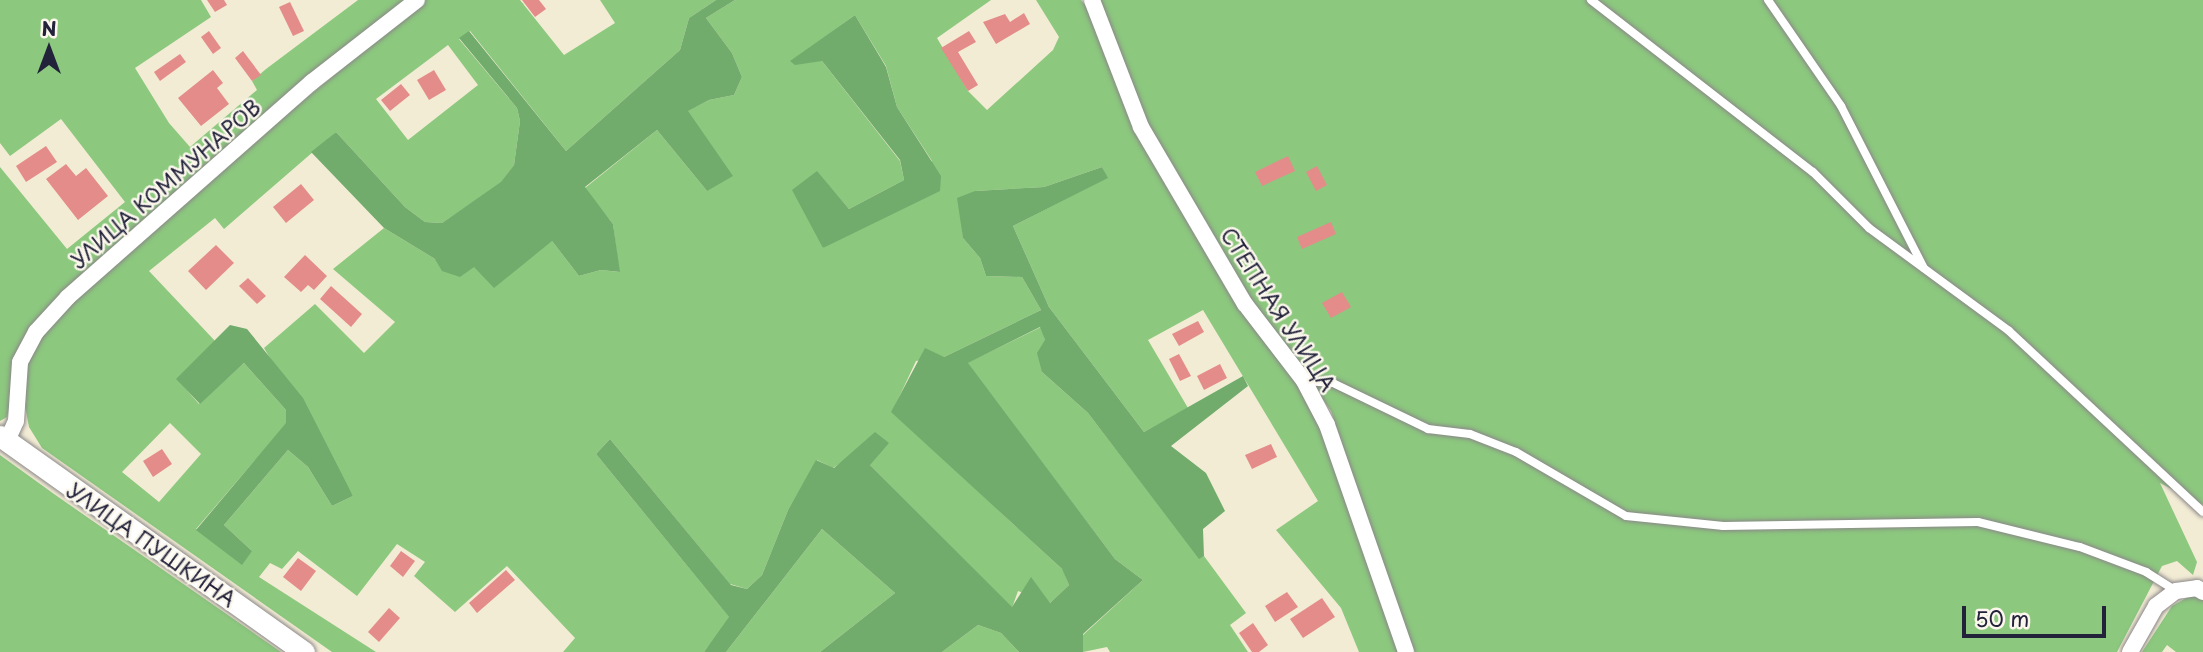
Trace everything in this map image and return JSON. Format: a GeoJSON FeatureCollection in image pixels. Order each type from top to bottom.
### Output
{"type":"FeatureCollection","features":[{"type":"Feature","properties":{"kind":"street","name":"УЛИЦА КОММУНАРОВ"},"geometry":{"type":"LineString","coordinates":[[3,439],[16,421],[20,362],[36,332],[68,297],[312,82],[417,0]]}},
{"type":"Feature","properties":{"kind":"street","name":"СТЕПНАЯ УЛИЦА"},"geometry":{"type":"LineString","coordinates":[[1092,0],[1141,127],[1245,304],[1304,381],[1327,425],[1406,652]]}},
{"type":"Feature","properties":{"kind":"street","name":"УЛИЦА ПУШКИНА"},"geometry":{"type":"LineString","coordinates":[[3,439],[304,652]]}},
{"type":"Feature","properties":{"kind":"street"},"geometry":{"type":"LineString","coordinates":[[2130,652],[2156,606],[2176,591],[2197,588],[2203,592]]}},
{"type":"Feature","properties":{"kind":"lane"},"geometry":{"type":"LineString","coordinates":[[1591,0],[1813,172],[1869,228],[2009,331],[2203,512]]}},
{"type":"Feature","properties":{"kind":"lane"},"geometry":{"type":"LineString","coordinates":[[1768,0],[1841,106],[1925,271]]}},
{"type":"Feature","properties":{"kind":"lane"},"geometry":{"type":"LineString","coordinates":[[1304,381],[1333,383],[1428,429],[1470,434],[1516,452],[1626,516],[1723,526],[1979,522],[2080,547],[2146,572],[2176,591]]}},
{"type":"Feature","properties":{"kind":"green space"},"geometry":{"type":"Polygon","coordinates":[[[0,0],[201,0],[211,17],[135,68],[169,123],[190,147],[257,90],[252,81],[358,0],[407,0],[278,101],[100,258],[36,321],[7,417],[0,421],[0,167],[67,249],[125,202],[61,119],[10,156],[0,143],[0,0]]]}},
{"type":"Feature","properties":{"kind":"green space"},"geometry":{"type":"Polygon","coordinates":[[[426,0],[520,0],[564,55],[615,23],[600,0],[716,0],[689,18],[680,50],[566,151],[470,31],[459,39],[517,108],[520,121],[514,165],[501,183],[442,223],[425,222],[405,207],[336,132],[224,229],[215,218],[149,271],[216,342],[177,379],[199,404],[244,363],[286,410],[287,423],[196,529],[252,551],[224,525],[288,450],[308,467],[332,506],[353,496],[264,348],[315,304],[364,353],[395,322],[333,269],[384,228],[435,259],[474,266],[552,241],[579,276],[601,270],[619,272],[613,224],[585,188],[657,130],[707,191],[687,111],[709,100],[734,95],[742,77],[732,53],[706,18],[735,0],[991,0],[937,38],[968,91],[987,110],[1053,50],[1059,37],[1036,0],[1081,0],[1093,15],[1144,147],[1305,394],[1327,441],[1401,652],[1359,652],[1341,608],[1276,530],[1318,501],[1203,310],[1148,340],[1188,408],[1144,432],[1049,307],[1013,226],[1107,178],[1102,167],[1044,187],[975,191],[962,213],[963,238],[980,258],[986,276],[1022,277],[1041,310],[944,357],[916,361],[892,412],[1063,570],[1069,585],[1050,603],[1018,591],[1012,608],[857,452],[833,468],[817,460],[788,510],[762,575],[747,589],[730,584],[610,439],[596,454],[730,618],[704,652],[563,652],[575,638],[507,566],[455,612],[414,576],[425,562],[397,544],[357,596],[298,551],[282,569],[270,563],[259,577],[376,652],[332,652],[42,448],[29,427],[23,396],[26,365],[40,335],[72,301],[222,167],[426,0]],[[855,15],[791,61],[822,61],[900,161],[904,180],[849,209],[817,172],[823,248],[932,161],[897,107],[886,66],[855,15]],[[448,45],[376,99],[408,140],[478,85],[448,45]],[[170,423],[122,472],[159,502],[201,454],[170,423]]]}},
{"type":"Feature","properties":{"kind":"green space"},"geometry":{"type":"Polygon","coordinates":[[[716,0],[735,0],[706,18],[732,53],[742,77],[734,95],[709,100],[688,111],[733,176],[707,191],[657,130],[585,187],[613,224],[620,272],[601,270],[579,276],[552,241],[494,288],[474,267],[460,277],[442,271],[435,259],[384,228],[311,152],[336,132],[405,207],[425,222],[442,223],[501,182],[514,165],[520,121],[517,108],[459,38],[469,31],[566,151],[680,50],[689,18],[716,0]]]}},
{"type":"Feature","properties":{"kind":"green space"},"geometry":{"type":"Polygon","coordinates":[[[1096,0],[2203,0],[2203,505],[2160,483],[2197,562],[2193,575],[2177,561],[2162,566],[2117,652],[1412,652],[1331,411],[1246,291],[1153,139],[1096,0]]]}},
{"type":"Feature","properties":{"kind":"green space"},"geometry":{"type":"Polygon","coordinates":[[[855,15],[886,67],[897,107],[941,176],[940,191],[823,248],[792,190],[817,171],[849,209],[904,180],[900,160],[822,61],[795,65],[790,61],[855,15]]]}},
{"type":"Feature","properties":{"kind":"green space"},"geometry":{"type":"Polygon","coordinates":[[[1102,167],[1108,178],[1013,226],[1049,307],[1144,432],[1243,376],[1248,386],[1171,446],[1206,473],[1225,511],[1203,529],[1204,556],[1199,559],[1088,413],[1042,372],[1037,353],[1045,340],[1040,327],[968,363],[1115,559],[1143,580],[1083,634],[1083,652],[1019,652],[1001,633],[978,625],[942,652],[820,652],[895,593],[822,529],[726,652],[704,652],[729,617],[596,454],[610,439],[731,585],[747,589],[762,575],[788,510],[816,460],[834,468],[875,432],[889,443],[870,465],[1012,607],[1031,577],[1050,603],[1069,585],[1062,569],[891,412],[925,348],[944,357],[1041,310],[1022,277],[986,276],[980,258],[963,238],[957,198],[975,191],[1044,187],[1102,167]]]}},
{"type":"Feature","properties":{"kind":"green space"},"geometry":{"type":"Polygon","coordinates":[[[230,325],[247,329],[303,398],[353,496],[332,506],[308,467],[288,450],[224,525],[252,551],[242,565],[196,530],[286,423],[286,410],[244,363],[200,404],[176,379],[230,325]]]}},
{"type":"Feature","properties":{"kind":"green space"},"geometry":{"type":"Polygon","coordinates":[[[1041,327],[1045,340],[1042,372],[1088,413],[1199,558],[1204,556],[1246,613],[1230,625],[1248,652],[1110,652],[1107,647],[1083,652],[1083,635],[1143,580],[1115,559],[967,363],[1041,327]]]}},
{"type":"Feature","properties":{"kind":"green space"},"geometry":{"type":"Polygon","coordinates":[[[0,455],[54,494],[281,652],[0,652],[0,455]]]}},
{"type":"Feature","properties":{"kind":"green space"},"geometry":{"type":"Polygon","coordinates":[[[822,529],[895,593],[820,652],[726,652],[822,529]]]}},
{"type":"Feature","properties":{"kind":"green space"},"geometry":{"type":"Polygon","coordinates":[[[2190,596],[2203,599],[2203,652],[2176,652],[2167,645],[2162,652],[2142,652],[2172,606],[2190,596]]]}},
{"type":"Feature","properties":{"kind":"green space"},"geometry":{"type":"Polygon","coordinates":[[[978,625],[1001,633],[1019,652],[942,652],[978,625]]]}},
{"type":"Feature","properties":{"kind":"building"},"geometry":{"type":"Polygon","coordinates":[[[207,0],[224,0],[227,5],[215,12],[207,0]]]}},
{"type":"Feature","properties":{"kind":"building"},"geometry":{"type":"Polygon","coordinates":[[[522,0],[539,0],[546,9],[535,17],[522,0]]]}},
{"type":"Feature","properties":{"kind":"building"},"geometry":{"type":"Polygon","coordinates":[[[290,2],[304,31],[293,36],[279,7],[290,2]]]}},
{"type":"Feature","properties":{"kind":"building"},"geometry":{"type":"Polygon","coordinates":[[[1024,13],[1030,24],[996,44],[983,22],[1005,14],[1010,22],[1024,13]]]}},
{"type":"Feature","properties":{"kind":"building"},"geometry":{"type":"Polygon","coordinates":[[[209,31],[221,48],[213,54],[201,37],[209,31]]]}},
{"type":"Feature","properties":{"kind":"building"},"geometry":{"type":"Polygon","coordinates":[[[969,31],[976,42],[958,52],[978,85],[968,91],[941,48],[969,31]]]}},
{"type":"Feature","properties":{"kind":"building"},"geometry":{"type":"Polygon","coordinates":[[[243,51],[261,75],[252,81],[235,58],[243,51]]]}},
{"type":"Feature","properties":{"kind":"building"},"geometry":{"type":"Polygon","coordinates":[[[180,54],[186,62],[160,81],[154,72],[180,54]]]}},
{"type":"Feature","properties":{"kind":"building"},"geometry":{"type":"Polygon","coordinates":[[[213,70],[223,83],[217,88],[229,104],[201,126],[178,98],[213,70]]]}},
{"type":"Feature","properties":{"kind":"building"},"geometry":{"type":"Polygon","coordinates":[[[434,70],[446,90],[429,100],[417,80],[434,70]]]}},
{"type":"Feature","properties":{"kind":"building"},"geometry":{"type":"Polygon","coordinates":[[[401,84],[410,95],[390,111],[381,100],[401,84]]]}},
{"type":"Feature","properties":{"kind":"building"},"geometry":{"type":"Polygon","coordinates":[[[46,146],[57,162],[26,182],[16,166],[46,146]]]}},
{"type":"Feature","properties":{"kind":"building"},"geometry":{"type":"Polygon","coordinates":[[[1288,156],[1295,171],[1262,186],[1255,172],[1288,156]]]}},
{"type":"Feature","properties":{"kind":"building"},"geometry":{"type":"Polygon","coordinates":[[[66,164],[76,176],[86,168],[108,196],[78,220],[46,179],[66,164]]]}},
{"type":"Feature","properties":{"kind":"building"},"geometry":{"type":"Polygon","coordinates":[[[1317,166],[1327,185],[1316,191],[1306,172],[1317,166]]]}},
{"type":"Feature","properties":{"kind":"building"},"geometry":{"type":"Polygon","coordinates":[[[301,184],[314,200],[286,223],[273,207],[301,184]]]}},
{"type":"Feature","properties":{"kind":"building"},"geometry":{"type":"Polygon","coordinates":[[[1331,222],[1336,234],[1302,249],[1297,237],[1331,222]]]}},
{"type":"Feature","properties":{"kind":"building"},"geometry":{"type":"Polygon","coordinates":[[[216,245],[234,263],[206,290],[188,271],[216,245]]]}},
{"type":"Feature","properties":{"kind":"building"},"geometry":{"type":"Polygon","coordinates":[[[305,255],[327,276],[314,290],[308,285],[301,292],[284,277],[305,255]]]}},
{"type":"Feature","properties":{"kind":"building"},"geometry":{"type":"Polygon","coordinates":[[[248,278],[266,296],[257,304],[239,286],[248,278]]]}},
{"type":"Feature","properties":{"kind":"building"},"geometry":{"type":"Polygon","coordinates":[[[331,286],[362,314],[351,327],[320,299],[331,286]]]}},
{"type":"Feature","properties":{"kind":"building"},"geometry":{"type":"Polygon","coordinates":[[[1342,292],[1351,307],[1331,318],[1322,303],[1342,292]]]}},
{"type":"Feature","properties":{"kind":"building"},"geometry":{"type":"Polygon","coordinates":[[[1198,321],[1204,332],[1179,346],[1172,334],[1198,321]]]}},
{"type":"Feature","properties":{"kind":"building"},"geometry":{"type":"Polygon","coordinates":[[[1179,354],[1191,376],[1180,381],[1169,359],[1179,354]]]}},
{"type":"Feature","properties":{"kind":"building"},"geometry":{"type":"Polygon","coordinates":[[[1220,364],[1227,378],[1204,390],[1197,376],[1220,364]]]}},
{"type":"Feature","properties":{"kind":"building"},"geometry":{"type":"Polygon","coordinates":[[[1271,444],[1277,457],[1252,469],[1245,455],[1271,444]]]}},
{"type":"Feature","properties":{"kind":"building"},"geometry":{"type":"Polygon","coordinates":[[[162,449],[172,464],[153,477],[143,461],[162,449]]]}},
{"type":"Feature","properties":{"kind":"building"},"geometry":{"type":"Polygon","coordinates":[[[401,551],[415,561],[403,577],[390,566],[401,551]]]}},
{"type":"Feature","properties":{"kind":"building"},"geometry":{"type":"Polygon","coordinates":[[[298,558],[316,571],[301,591],[283,577],[298,558]]]}},
{"type":"Feature","properties":{"kind":"building"},"geometry":{"type":"Polygon","coordinates":[[[506,570],[515,580],[477,613],[469,603],[506,570]]]}},
{"type":"Feature","properties":{"kind":"building"},"geometry":{"type":"Polygon","coordinates":[[[1287,592],[1298,607],[1275,622],[1265,606],[1287,592]]]}},
{"type":"Feature","properties":{"kind":"building"},"geometry":{"type":"Polygon","coordinates":[[[1322,598],[1335,617],[1303,638],[1290,619],[1322,598]]]}},
{"type":"Feature","properties":{"kind":"building"},"geometry":{"type":"Polygon","coordinates":[[[389,608],[400,618],[379,642],[368,632],[389,608]]]}},
{"type":"Feature","properties":{"kind":"building"},"geometry":{"type":"Polygon","coordinates":[[[1253,623],[1268,645],[1259,652],[1252,652],[1239,633],[1253,623]]]}}]}
